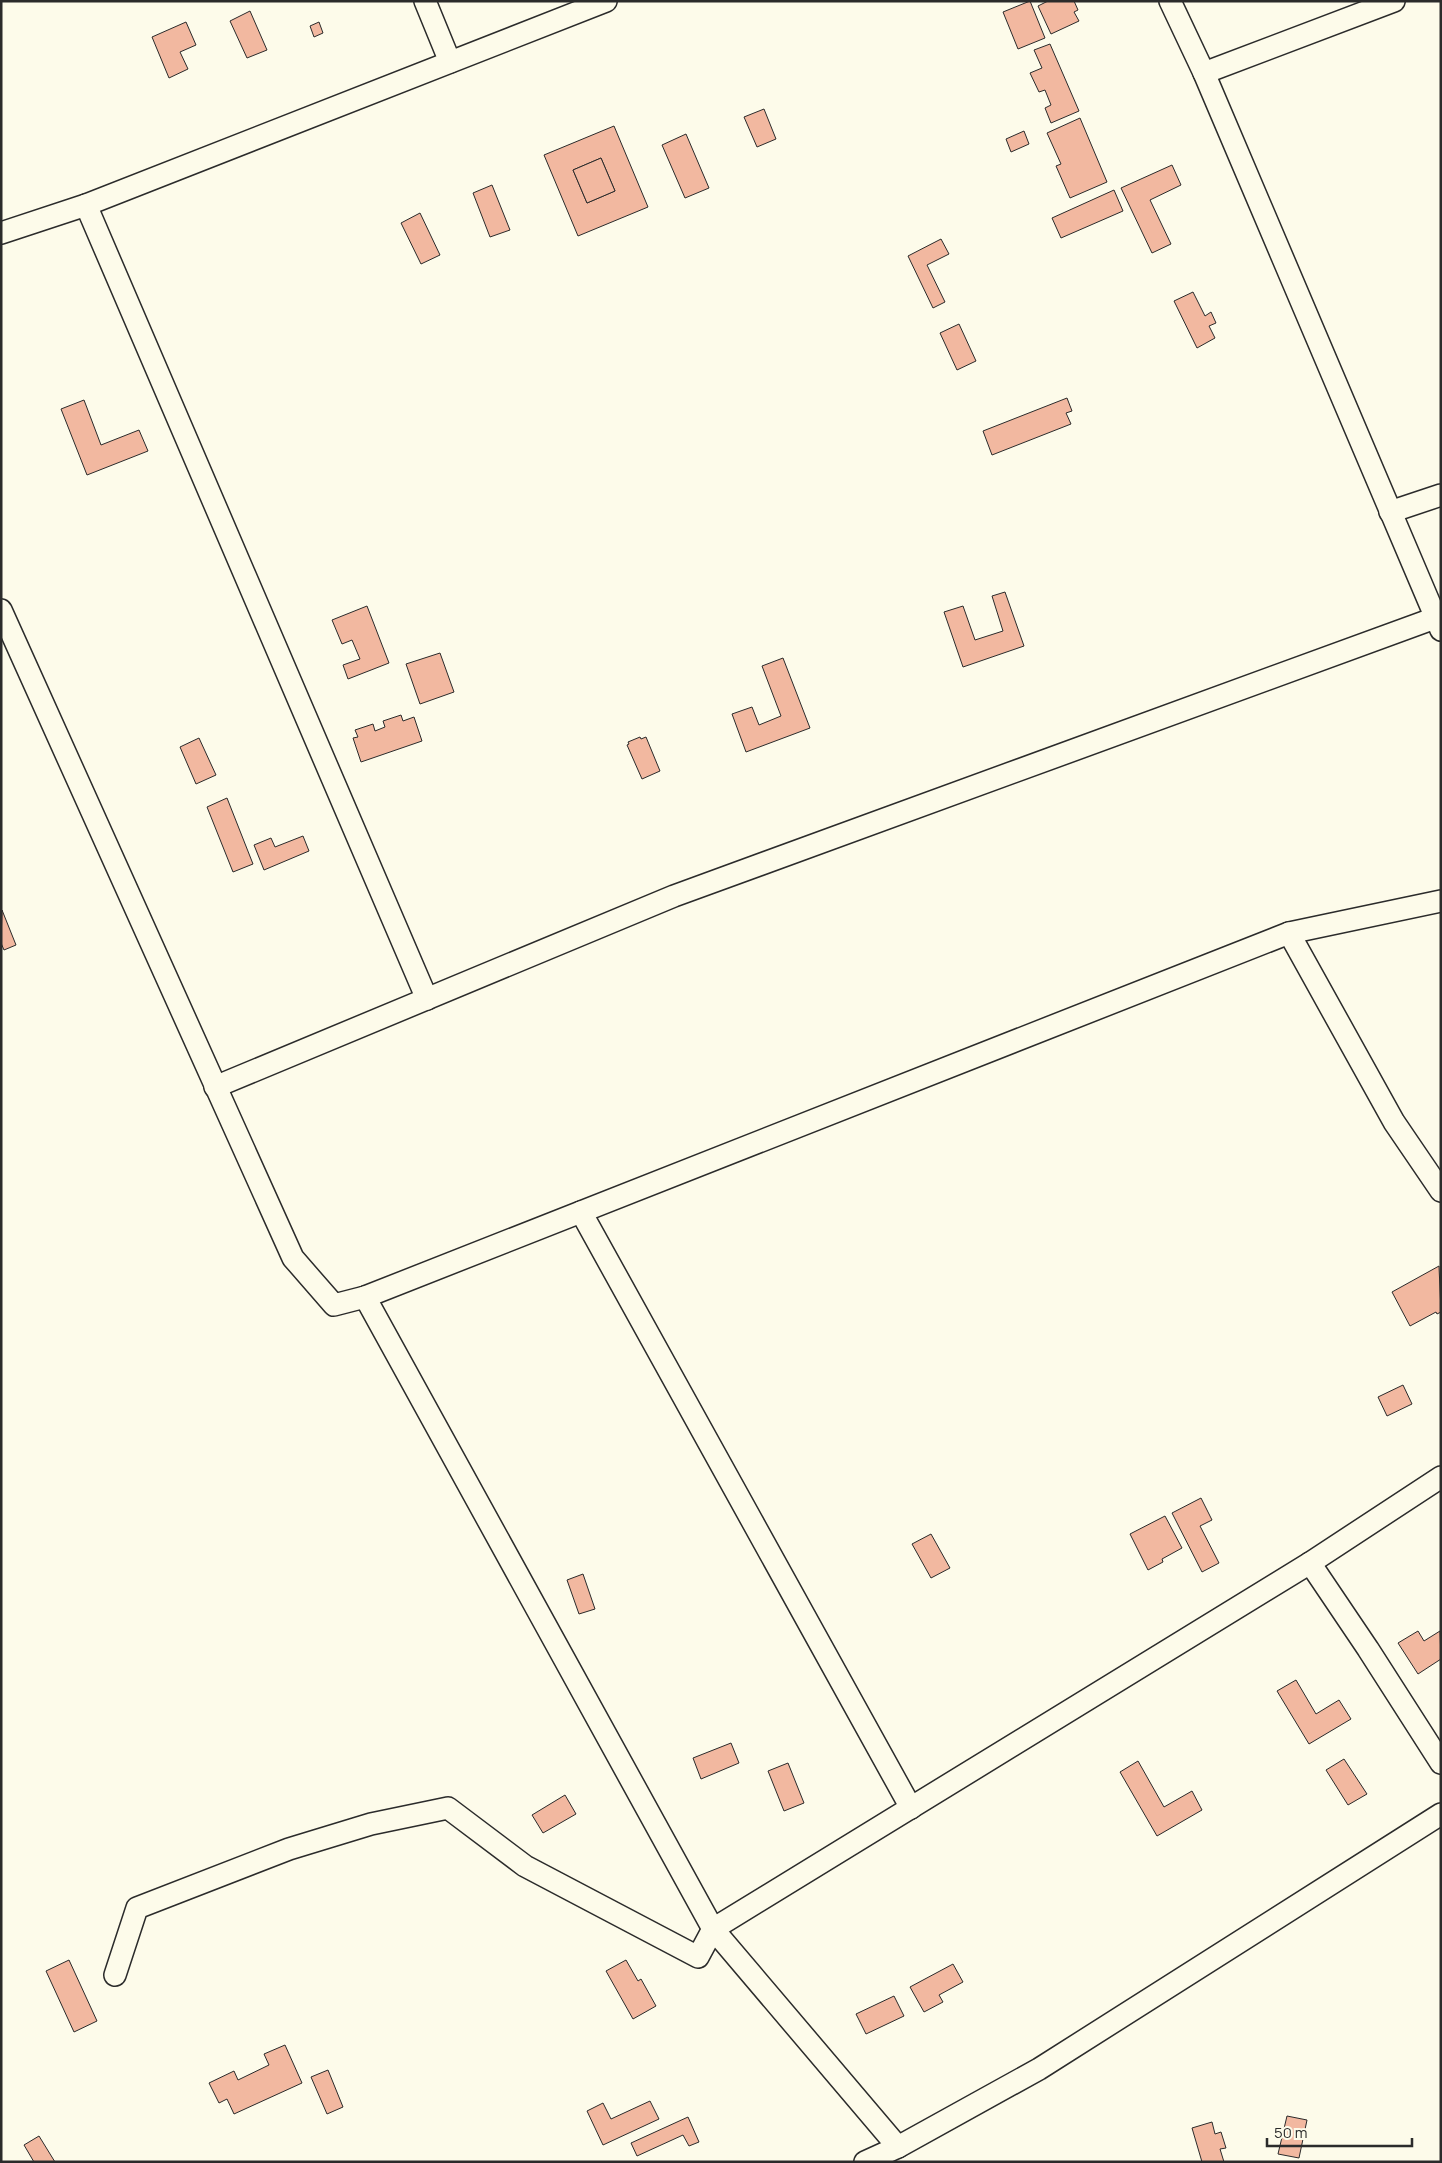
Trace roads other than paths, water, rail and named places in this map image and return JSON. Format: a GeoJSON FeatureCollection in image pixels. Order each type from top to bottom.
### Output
{"type":"FeatureCollection","features":[{"type":"Feature","properties":{"kind":"street"},"geometry":{"type":"LineString","coordinates":[[425,1],[450,62]]}},
{"type":"Feature","properties":{"kind":"street"},"geometry":{"type":"LineString","coordinates":[[1,233],[86,204],[606,1]]}},
{"type":"Feature","properties":{"kind":"street"},"geometry":{"type":"LineString","coordinates":[[215,1087],[674,896],[1438,625],[1204,73],[1170,1]]}},
{"type":"Feature","properties":{"kind":"street"},"geometry":{"type":"LineString","coordinates":[[1204,73],[1394,1]]}},
{"type":"Feature","properties":{"kind":"street"},"geometry":{"type":"LineString","coordinates":[[86,204],[427,999]]}},
{"type":"Feature","properties":{"kind":"street"},"geometry":{"type":"LineString","coordinates":[[1390,512],[1441,495]]}},
{"type":"Feature","properties":{"kind":"street"},"geometry":{"type":"LineString","coordinates":[[1,610],[293,1258],[334,1305],[364,1297],[1289,933],[1441,901]]}},
{"type":"Feature","properties":{"kind":"street"},"geometry":{"type":"LineString","coordinates":[[1289,933],[1394,1122],[1441,1191]]}},
{"type":"Feature","properties":{"kind":"street"},"geometry":{"type":"LineString","coordinates":[[581,1212],[911,1808]]}},
{"type":"Feature","properties":{"kind":"street"},"geometry":{"type":"LineString","coordinates":[[364,1297],[713,1929],[898,2147]]}},
{"type":"Feature","properties":{"kind":"street"},"geometry":{"type":"LineString","coordinates":[[115,1975],[137,1908],[289,1849],[371,1824],[448,1808],[525,1866],[698,1957],[713,1929],[1310,1563],[1441,1477]]}},
{"type":"Feature","properties":{"kind":"street"},"geometry":{"type":"LineString","coordinates":[[1310,1563],[1441,1763]]}},
{"type":"Feature","properties":{"kind":"street"},"geometry":{"type":"LineString","coordinates":[[865,2162],[898,2147],[1039,2069],[1441,1814]]}}]}
